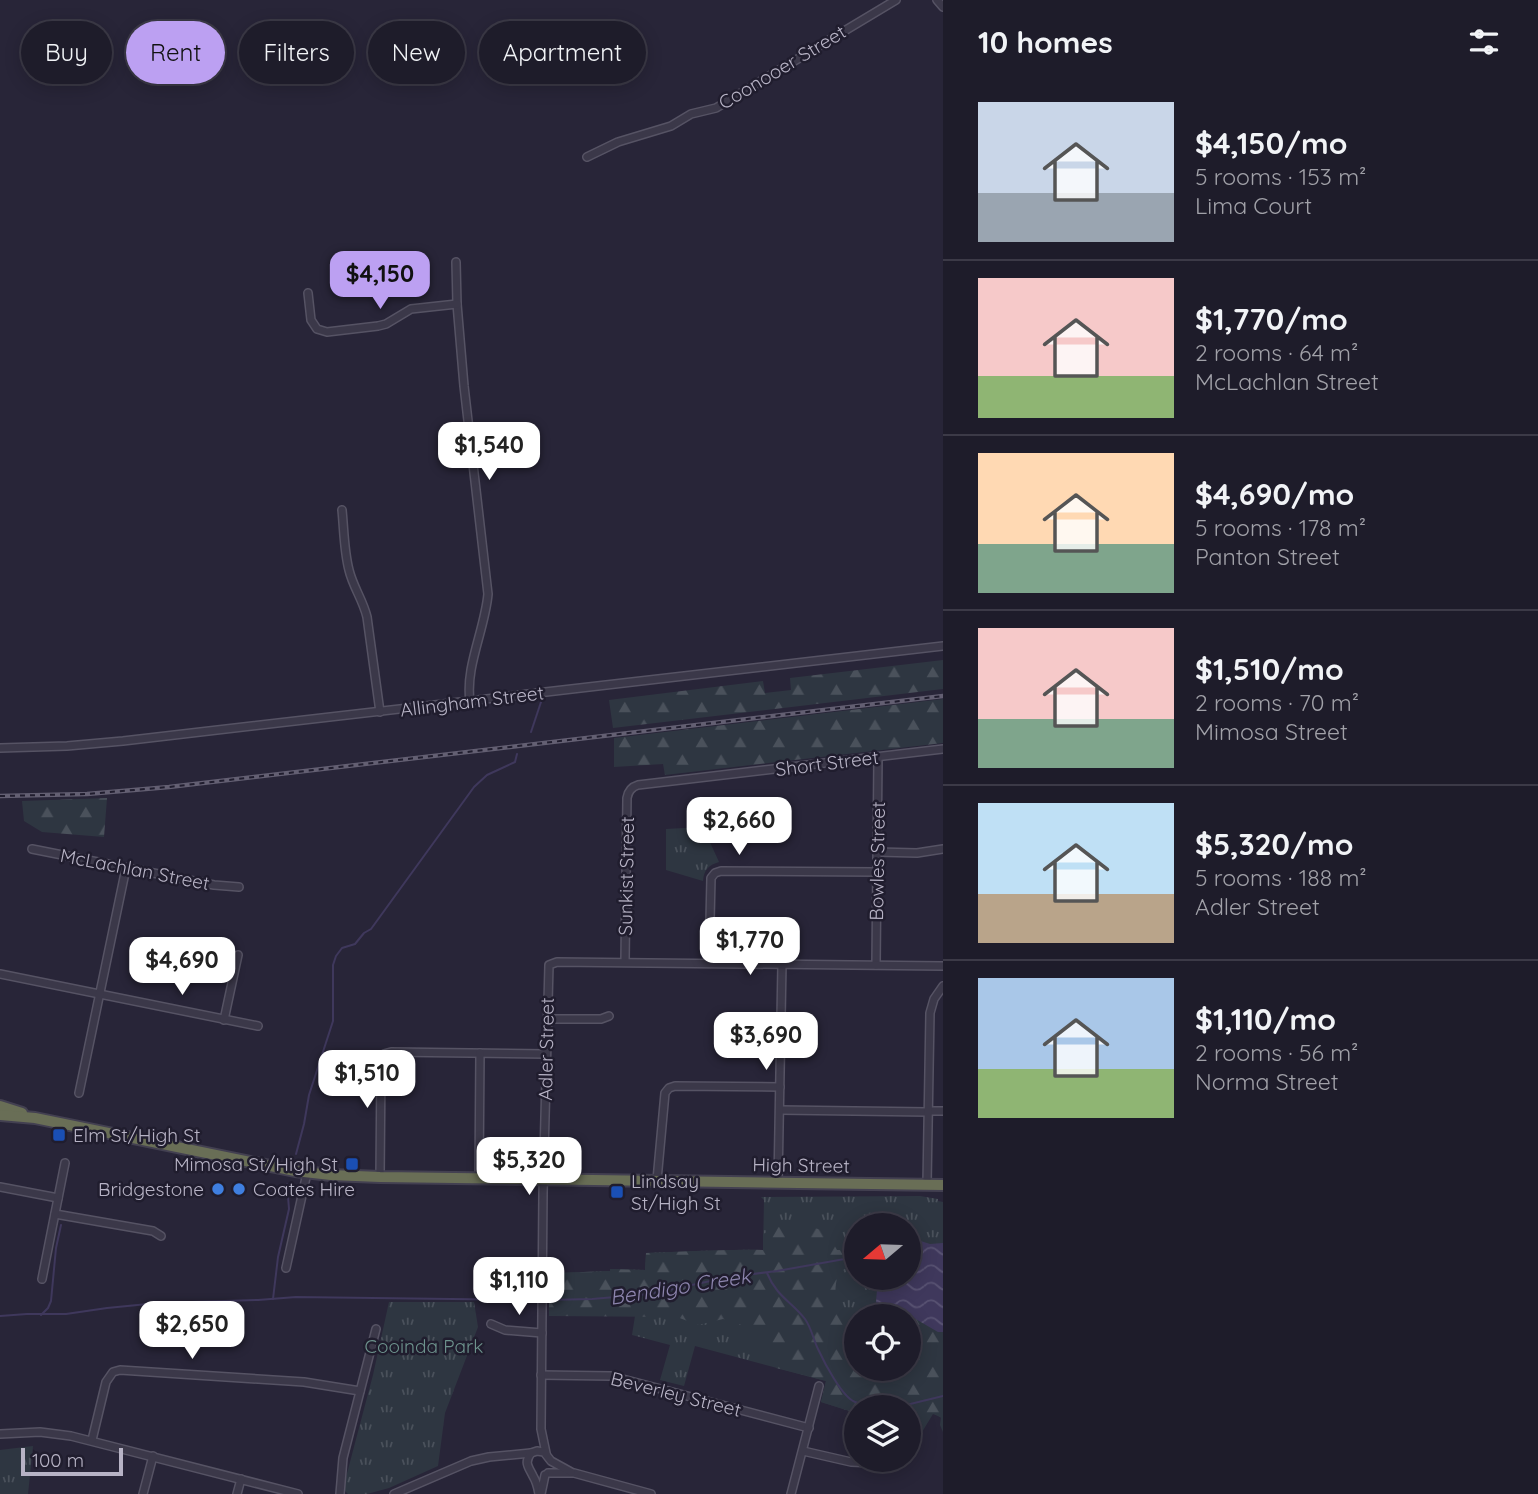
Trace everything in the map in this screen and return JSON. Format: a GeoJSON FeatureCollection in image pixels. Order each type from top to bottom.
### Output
{"type":"FeatureCollection","features":[{"type":"Feature","properties":{"kind":"highway","name":"High Street"},"geometry":{"type":"LineString","coordinates":[[0,1106],[35,1118]]}},
{"type":"Feature","properties":{"kind":"highway","name":"High Street"},"geometry":{"type":"LineString","coordinates":[[0,1115],[35,1118],[307,1173],[380,1177],[943,1185]]}},
{"type":"Feature","properties":{"kind":"street","name":"Coonooer Street"},"geometry":{"type":"LineString","coordinates":[[587,157],[618,142],[671,125],[691,114],[716,108],[896,0]]}},
{"type":"Feature","properties":{"kind":"street"},"geometry":{"type":"LineString","coordinates":[[937,0],[943,7]]}},
{"type":"Feature","properties":{"kind":"street"},"geometry":{"type":"LineString","coordinates":[[456,262],[464,386],[488,582],[485,618],[469,677],[470,701]]}},
{"type":"Feature","properties":{"kind":"street"},"geometry":{"type":"LineString","coordinates":[[308,293],[311,320],[317,329],[327,332],[386,324],[416,308],[457,304]]}},
{"type":"Feature","properties":{"kind":"street"},"geometry":{"type":"LineString","coordinates":[[342,510],[349,569],[368,617],[380,712]]}},
{"type":"Feature","properties":{"kind":"street","name":"Allingham Street"},"geometry":{"type":"LineString","coordinates":[[0,748],[101,744],[943,646]]}},
{"type":"Feature","properties":{"kind":"street","name":"Short Street"},"geometry":{"type":"LineString","coordinates":[[629,790],[638,785],[943,749]]}},
{"type":"Feature","properties":{"kind":"street","name":"Bowles Street"},"geometry":{"type":"LineString","coordinates":[[876,965],[878,757]]}},
{"type":"Feature","properties":{"kind":"street","name":"Sunkist Street"},"geometry":{"type":"LineString","coordinates":[[625,961],[629,790]]}},
{"type":"Feature","properties":{"kind":"street","name":"McLachlan Street"},"geometry":{"type":"LineString","coordinates":[[32,849],[214,885],[239,887]]}},
{"type":"Feature","properties":{"kind":"street"},"geometry":{"type":"LineString","coordinates":[[877,852],[917,853],[943,849]]}},
{"type":"Feature","properties":{"kind":"street"},"geometry":{"type":"LineString","coordinates":[[79,1093],[126,868]]}},
{"type":"Feature","properties":{"kind":"street"},"geometry":{"type":"LineString","coordinates":[[709,963],[711,878],[715,873],[877,872]]}},
{"type":"Feature","properties":{"kind":"street"},"geometry":{"type":"LineString","coordinates":[[224,1020],[238,955]]}},
{"type":"Feature","properties":{"kind":"street"},"geometry":{"type":"LineString","coordinates":[[625,961],[943,966]]}},
{"type":"Feature","properties":{"kind":"street","name":"Adler Street"},"geometry":{"type":"LineString","coordinates":[[546,1453],[541,1429],[541,1375],[548,968],[555,962],[625,961]]}},
{"type":"Feature","properties":{"kind":"street"},"geometry":{"type":"LineString","coordinates":[[778,1182],[782,964]]}},
{"type":"Feature","properties":{"kind":"street"},"geometry":{"type":"LineString","coordinates":[[0,974],[258,1026]]}},
{"type":"Feature","properties":{"kind":"street"},"geometry":{"type":"LineString","coordinates":[[927,1184],[930,1013],[934,999],[943,986]]}},
{"type":"Feature","properties":{"kind":"street"},"geometry":{"type":"LineString","coordinates":[[547,1019],[601,1019],[609,1016]]}},
{"type":"Feature","properties":{"kind":"street"},"geometry":{"type":"LineString","coordinates":[[479,1178],[480,1053]]}},
{"type":"Feature","properties":{"kind":"street"},"geometry":{"type":"LineString","coordinates":[[380,1177],[381,1064],[384,1054],[546,1054]]}},
{"type":"Feature","properties":{"kind":"street"},"geometry":{"type":"LineString","coordinates":[[657,1180],[665,1093],[669,1088],[780,1087]]}},
{"type":"Feature","properties":{"kind":"street"},"geometry":{"type":"LineString","coordinates":[[780,1110],[943,1111]]}},
{"type":"Feature","properties":{"kind":"street"},"geometry":{"type":"LineString","coordinates":[[42,1279],[65,1163]]}},
{"type":"Feature","properties":{"kind":"street"},"geometry":{"type":"LineString","coordinates":[[286,1268],[307,1173]]}},
{"type":"Feature","properties":{"kind":"street"},"geometry":{"type":"LineString","coordinates":[[0,1187],[58,1198]]}},
{"type":"Feature","properties":{"kind":"street"},"geometry":{"type":"LineString","coordinates":[[55,1214],[153,1231],[161,1236]]}},
{"type":"Feature","properties":{"kind":"street"},"geometry":{"type":"LineString","coordinates":[[491,1324],[505,1330],[542,1332]]}},
{"type":"Feature","properties":{"kind":"street"},"geometry":{"type":"LineString","coordinates":[[340,1494],[343,1458],[376,1329]]}},
{"type":"Feature","properties":{"kind":"street"},"geometry":{"type":"LineString","coordinates":[[92,1440],[106,1382],[113,1372],[120,1370],[304,1382],[360,1391]]}},
{"type":"Feature","properties":{"kind":"street","name":"Beverley Street"},"geometry":{"type":"LineString","coordinates":[[541,1375],[611,1376],[808,1428]]}},
{"type":"Feature","properties":{"kind":"street"},"geometry":{"type":"LineString","coordinates":[[791,1494],[819,1386]]}},
{"type":"Feature","properties":{"kind":"street","name":"Adler Street"},"geometry":{"type":"LineString","coordinates":[[532,1452],[541,1429]]}},
{"type":"Feature","properties":{"kind":"street"},"geometry":{"type":"LineString","coordinates":[[0,1434],[40,1432],[92,1440],[298,1494]]}},
{"type":"Feature","properties":{"kind":"street"},"geometry":{"type":"LineString","coordinates":[[803,1451],[844,1461]]}},
{"type":"Feature","properties":{"kind":"street"},"geometry":{"type":"LineString","coordinates":[[532,1452],[526,1459],[540,1494]]}},
{"type":"Feature","properties":{"kind":"street"},"geometry":{"type":"LineString","coordinates":[[394,1494],[471,1461],[532,1452],[546,1453],[551,1461],[574,1474]]}},
{"type":"Feature","properties":{"kind":"street"},"geometry":{"type":"LineString","coordinates":[[143,1494],[153,1456]]}},
{"type":"Feature","properties":{"kind":"street"},"geometry":{"type":"LineString","coordinates":[[504,1456],[517,1461],[537,1476],[574,1474],[651,1494]]}},
{"type":"Feature","properties":{"kind":"street"},"geometry":{"type":"LineString","coordinates":[[540,1494],[546,1474],[551,1468],[551,1461]]}},
{"type":"Feature","properties":{"kind":"street"},"geometry":{"type":"LineString","coordinates":[[237,1494],[241,1479]]}},
{"type":"Feature","properties":{"kind":"green space"},"geometry":{"type":"Polygon","coordinates":[[[943,660],[943,689],[613,728],[609,700],[763,681],[765,693],[791,690],[790,678],[943,660]]]}},
{"type":"Feature","properties":{"kind":"green space"},"geometry":{"type":"Polygon","coordinates":[[[943,699],[943,743],[665,775],[663,764],[614,767],[614,738],[943,699]]]}},
{"type":"Feature","properties":{"kind":"green space"},"geometry":{"type":"Polygon","coordinates":[[[107,798],[104,837],[42,832],[24,821],[22,801],[107,798]]]}},
{"type":"Feature","properties":{"kind":"green space"},"geometry":{"type":"Polygon","coordinates":[[[703,827],[719,862],[708,868],[703,881],[666,870],[666,829],[703,827]]]}},
{"type":"Feature","properties":{"kind":"green space"},"geometry":{"type":"Polygon","coordinates":[[[920,1196],[943,1202],[943,1432],[941,1417],[933,1414],[921,1434],[921,1395],[844,1395],[844,1409],[821,1402],[826,1381],[695,1346],[684,1386],[660,1380],[670,1345],[632,1335],[635,1316],[549,1316],[549,1284],[557,1284],[557,1273],[610,1269],[645,1270],[646,1253],[763,1250],[764,1200],[761,1197],[920,1196]]]}},
{"type":"Feature","properties":{"kind":"green space"},"geometry":{"type":"Polygon","coordinates":[[[784,1224],[803,1224],[827,1232],[837,1250],[844,1250],[844,1269],[838,1273],[835,1289],[837,1299],[844,1307],[844,1381],[921,1381],[921,1322],[943,1332],[943,1419],[933,1413],[921,1416],[921,1395],[844,1395],[844,1409],[821,1402],[826,1381],[776,1368],[773,1355],[756,1343],[745,1326],[723,1319],[698,1325],[677,1317],[549,1316],[549,1284],[557,1284],[557,1273],[610,1269],[645,1270],[646,1253],[763,1250],[763,1234],[784,1224]]]}},
{"type":"Feature","properties":{"kind":"green space","name":"Cooinda Park"},"geometry":{"type":"Polygon","coordinates":[[[389,1302],[474,1302],[478,1327],[445,1413],[438,1466],[389,1488],[367,1494],[348,1494],[345,1491],[345,1481],[389,1302]]]}},
{"type":"Feature","properties":{"kind":"green space"},"geometry":{"type":"Polygon","coordinates":[[[33,1446],[28,1494],[0,1494],[0,1450],[33,1446]]]}},
{"type":"Feature","properties":{"kind":"water"},"geometry":{"type":"Polygon","coordinates":[[[921,1241],[943,1243],[943,1332],[921,1322],[921,1304],[876,1302],[877,1290],[921,1290],[921,1241]]]}},
{"type":"Feature","properties":{"kind":"waterway"},"geometry":{"type":"LineString","coordinates":[[531,732],[541,702]]}},
{"type":"Feature","properties":{"kind":"waterway"},"geometry":{"type":"LineString","coordinates":[[296,1154],[309,1095],[333,1021],[333,965],[336,956],[342,948],[355,944],[371,929],[474,787],[487,775],[515,762],[517,754]]}},
{"type":"Feature","properties":{"kind":"waterway"},"geometry":{"type":"LineString","coordinates":[[273,1299],[278,1257],[289,1209],[287,1184]]}},
{"type":"Feature","properties":{"kind":"waterway"},"geometry":{"type":"LineString","coordinates":[[41,1315],[51,1301],[61,1225]]}},
{"type":"Feature","properties":{"kind":"waterway","name":"Bendigo Creek"},"geometry":{"type":"LineString","coordinates":[[545,1300],[650,1294],[729,1277],[844,1259]]}},
{"type":"Feature","properties":{"kind":"waterway"},"geometry":{"type":"LineString","coordinates":[[767,1273],[780,1293],[805,1319],[824,1362],[847,1395]]}},
{"type":"Feature","properties":{"kind":"waterway","name":"Bendigo Creek"},"geometry":{"type":"LineString","coordinates":[[0,1316],[66,1314],[158,1303],[296,1297],[540,1300]]}},
{"type":"Feature","properties":{"kind":"waterway"},"geometry":{"type":"LineString","coordinates":[[921,1401],[943,1396]]}},
{"type":"Feature","properties":{"kind":"railway"},"geometry":{"type":"LineString","coordinates":[[0,796],[87,794],[169,787],[943,696]]}},
{"type":"Feature","properties":{"kind":"place","name":"Elm St/High St"},"geometry":{"type":"Point","coordinates":[59,1135]}},
{"type":"Feature","properties":{"kind":"place","name":"Mimosa St/High St"},"geometry":{"type":"Point","coordinates":[352,1164]}},
{"type":"Feature","properties":{"kind":"place","name":"Bridgestone"},"geometry":{"type":"Point","coordinates":[218,1189]}},
{"type":"Feature","properties":{"kind":"place","name":"Coates Hire"},"geometry":{"type":"Point","coordinates":[239,1189]}},
{"type":"Feature","properties":{"kind":"place","name":"Lindsay St/High St"},"geometry":{"type":"Point","coordinates":[617,1192]}}]}
